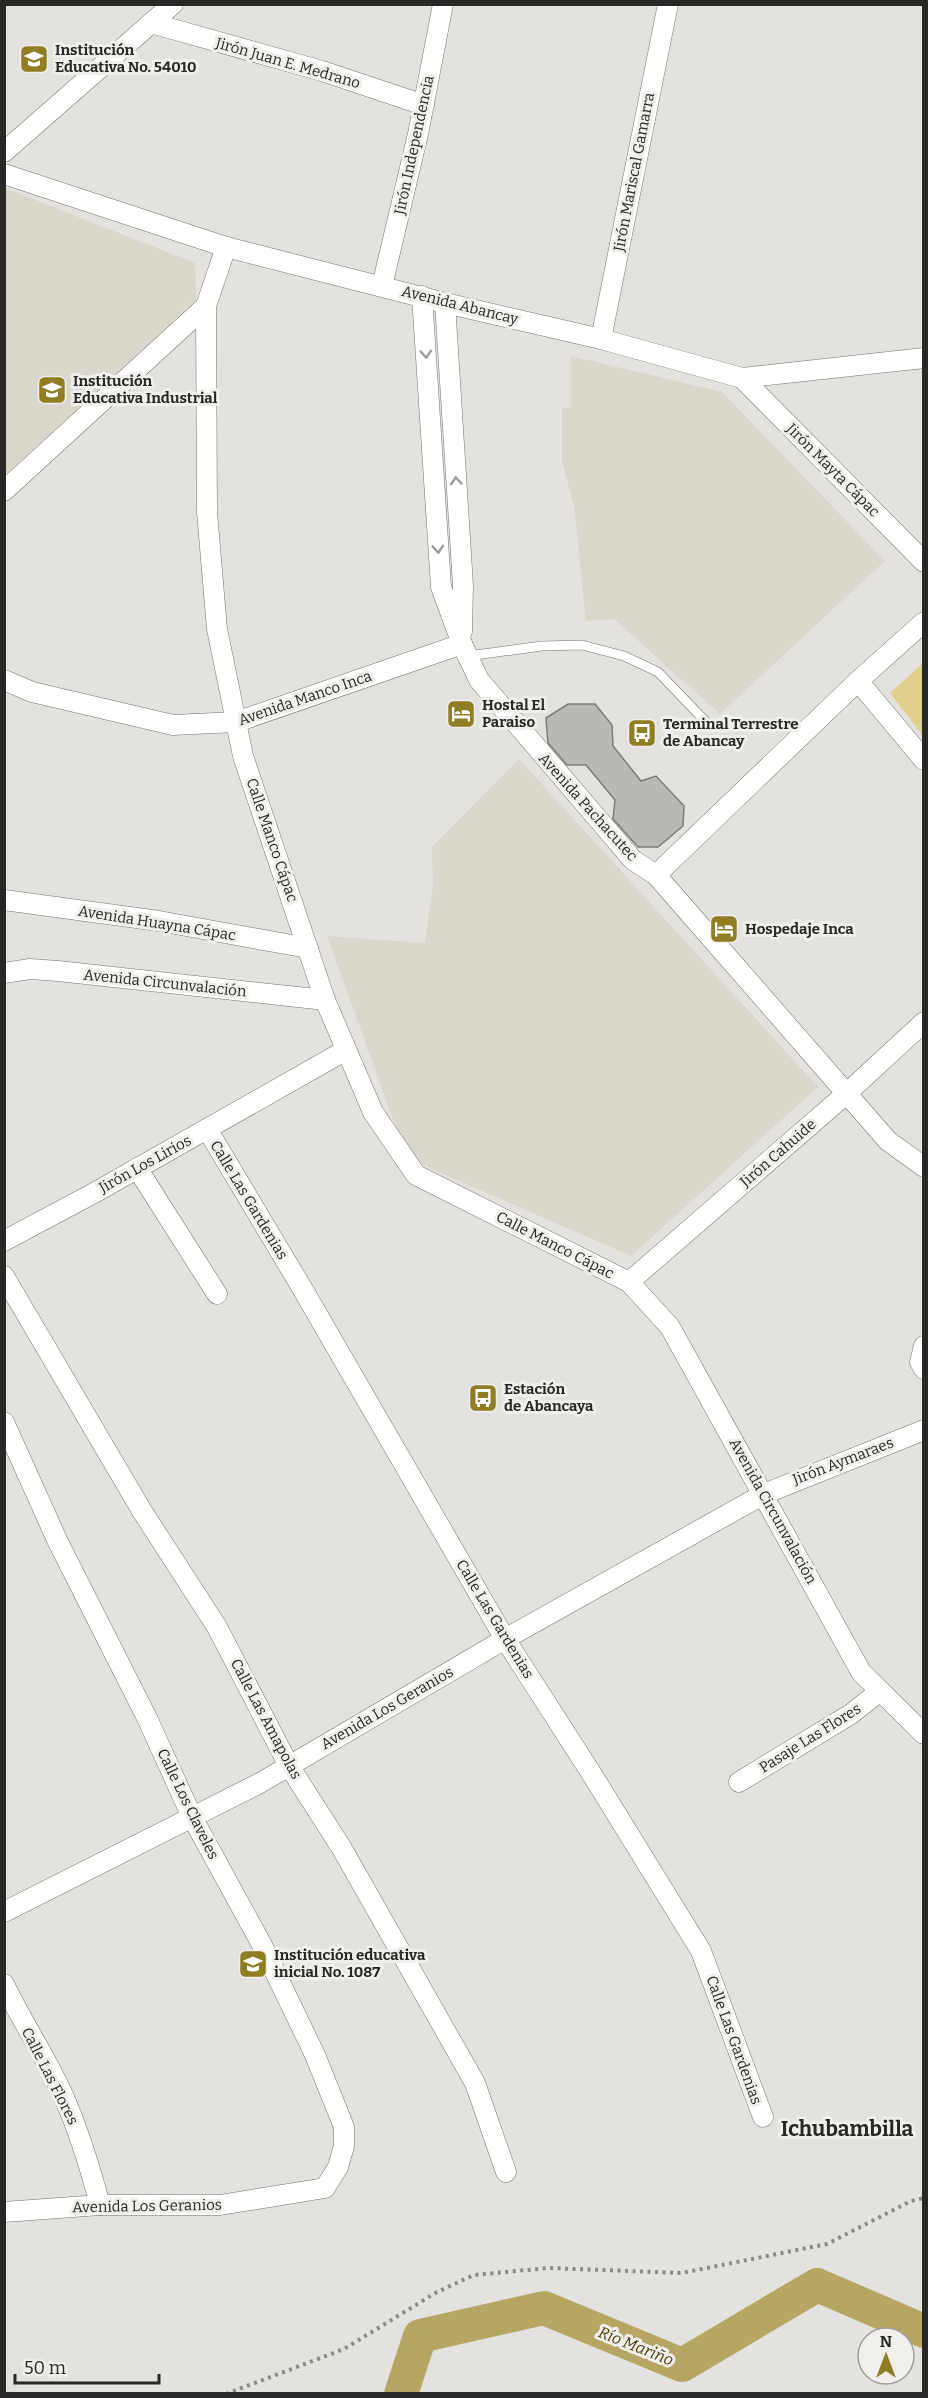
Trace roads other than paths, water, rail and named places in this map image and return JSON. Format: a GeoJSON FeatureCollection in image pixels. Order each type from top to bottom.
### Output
{"type":"FeatureCollection","features":[{"type":"Feature","properties":{"kind":"street"},"geometry":{"type":"LineString","coordinates":[[4,152],[173,4]]}},
{"type":"Feature","properties":{"kind":"street","name":"Jirón Independencia"},"geometry":{"type":"LineString","coordinates":[[382,286],[424,105],[443,4]]}},
{"type":"Feature","properties":{"kind":"street","name":"Jirón Mariscal Gamarra"},"geometry":{"type":"LineString","coordinates":[[601,339],[668,4]]}},
{"type":"Feature","properties":{"kind":"street","name":"Jirón Juan E. Medrano"},"geometry":{"type":"LineString","coordinates":[[151,23],[322,71],[424,105]]}},
{"type":"Feature","properties":{"kind":"street","name":"Avenida Abancay"},"geometry":{"type":"LineString","coordinates":[[4,174],[226,247],[445,303],[601,339],[742,378],[924,358]]}},
{"type":"Feature","properties":{"kind":"street","name":"Calle Manco Cápac"},"geometry":{"type":"LineString","coordinates":[[226,247],[206,306],[207,512],[217,629],[243,756],[325,999],[373,1112],[416,1175],[629,1282]]}},
{"type":"Feature","properties":{"kind":"street","name":"Avenida Pachacutec"},"geometry":{"type":"LineString","coordinates":[[422,296],[441,587],[478,680],[633,860],[656,875],[888,1141],[924,1167]]}},
{"type":"Feature","properties":{"kind":"street","name":"Avenida Pachacutec"},"geometry":{"type":"LineString","coordinates":[[445,303],[465,650]]}},
{"type":"Feature","properties":{"kind":"street"},"geometry":{"type":"LineString","coordinates":[[4,491],[206,306]]}},
{"type":"Feature","properties":{"kind":"street","name":"Jirón Mayta Cápac"},"geometry":{"type":"LineString","coordinates":[[742,378],[924,562]]}},
{"type":"Feature","properties":{"kind":"street"},"geometry":{"type":"LineString","coordinates":[[656,875],[858,681],[924,622]]}},
{"type":"Feature","properties":{"kind":"street","name":"Avenida Manco Inca"},"geometry":{"type":"LineString","coordinates":[[4,680],[32,692],[173,725],[236,722],[465,650]]}},
{"type":"Feature","properties":{"kind":"street"},"geometry":{"type":"LineString","coordinates":[[858,681],[924,760]]}},
{"type":"Feature","properties":{"kind":"street","name":"Avenida Huayna Cápac"},"geometry":{"type":"LineString","coordinates":[[4,900],[159,921],[308,948]]}},
{"type":"Feature","properties":{"kind":"street","name":"Avenida Circunvalación"},"geometry":{"type":"LineString","coordinates":[[4,973],[30,969],[58,971],[325,999]]}},
{"type":"Feature","properties":{"kind":"street","name":"Jirón Cahuide"},"geometry":{"type":"LineString","coordinates":[[629,1282],[846,1094],[924,1022]]}},
{"type":"Feature","properties":{"kind":"street","name":"Jirón Los Lirios"},"geometry":{"type":"LineString","coordinates":[[4,1241],[346,1050]]}},
{"type":"Feature","properties":{"kind":"street","name":"Calle Las Gardenias"},"geometry":{"type":"LineString","coordinates":[[207,1129],[302,1288],[505,1639],[701,1951],[763,2117]]}},
{"type":"Feature","properties":{"kind":"street"},"geometry":{"type":"LineString","coordinates":[[137,1168],[217,1294]]}},
{"type":"Feature","properties":{"kind":"street","name":"Calle Las Amapolas"},"geometry":{"type":"LineString","coordinates":[[4,1276],[142,1511],[217,1627],[289,1766],[341,1847],[475,2083],[507,2172]]}},
{"type":"Feature","properties":{"kind":"street","name":"Avenida Circunvalación"},"geometry":{"type":"LineString","coordinates":[[629,1282],[670,1327],[861,1672],[924,1734]]}},
{"type":"Feature","properties":{"kind":"street"},"geometry":{"type":"LineString","coordinates":[[924,1346],[920,1362],[924,1369]]}},
{"type":"Feature","properties":{"kind":"street","name":"Calle Los Claveles"},"geometry":{"type":"LineString","coordinates":[[4,1422],[58,1542],[147,1718],[192,1817],[262,1945],[315,2055],[344,2127],[344,2146],[338,2167],[325,2188]]}},
{"type":"Feature","properties":{"kind":"street","name":"Jirón Aymaraes"},"geometry":{"type":"LineString","coordinates":[[764,1494],[924,1430]]}},
{"type":"Feature","properties":{"kind":"street","name":"Avenida Los Geranios"},"geometry":{"type":"LineString","coordinates":[[4,1912],[289,1766],[505,1639],[764,1494]]}},
{"type":"Feature","properties":{"kind":"street","name":"Pasaje Las Flores"},"geometry":{"type":"LineString","coordinates":[[739,1782],[851,1714],[880,1691]]}},
{"type":"Feature","properties":{"kind":"street","name":"Calle Las Flores"},"geometry":{"type":"LineString","coordinates":[[4,1984],[63,2093],[85,2147],[100,2205]]}},
{"type":"Feature","properties":{"kind":"street","name":"Avenida Los Geranios"},"geometry":{"type":"LineString","coordinates":[[4,2212],[100,2205],[220,2205],[325,2188]]}},
{"type":"Feature","properties":{"kind":"lane"},"geometry":{"type":"LineString","coordinates":[[465,650],[582,645],[624,656],[658,672],[711,727]]}},
{"type":"Feature","properties":{"kind":"waterway","name":"Río Mariño"},"geometry":{"type":"LineString","coordinates":[[401,2394],[420,2336],[544,2308],[682,2365],[817,2285],[924,2331]]}},
{"type":"Feature","properties":{"kind":"place","name":"Institución Educativa No. 54010"},"geometry":{"type":"Point","coordinates":[34,59]}},
{"type":"Feature","properties":{"kind":"place","name":"Institución Educativa Industrial"},"geometry":{"type":"Point","coordinates":[52,390]}},
{"type":"Feature","properties":{"kind":"place","name":"Hostal El Paraiso"},"geometry":{"type":"Point","coordinates":[461,714]}},
{"type":"Feature","properties":{"kind":"place","name":"Terminal Terrestre de Abancay"},"geometry":{"type":"Point","coordinates":[642,733]}},
{"type":"Feature","properties":{"kind":"place","name":"Hospedaje Inca"},"geometry":{"type":"Point","coordinates":[724,929]}},
{"type":"Feature","properties":{"kind":"place","name":"Estación de Abancaya"},"geometry":{"type":"Point","coordinates":[483,1398]}},
{"type":"Feature","properties":{"kind":"place","name":"Institución educativa inicial No. 1087"},"geometry":{"type":"Point","coordinates":[253,1964]}},
{"type":"Feature","properties":{"kind":"district","name":"Ichubambilla"},"geometry":{"type":"Point","coordinates":[847,2129]}}]}
